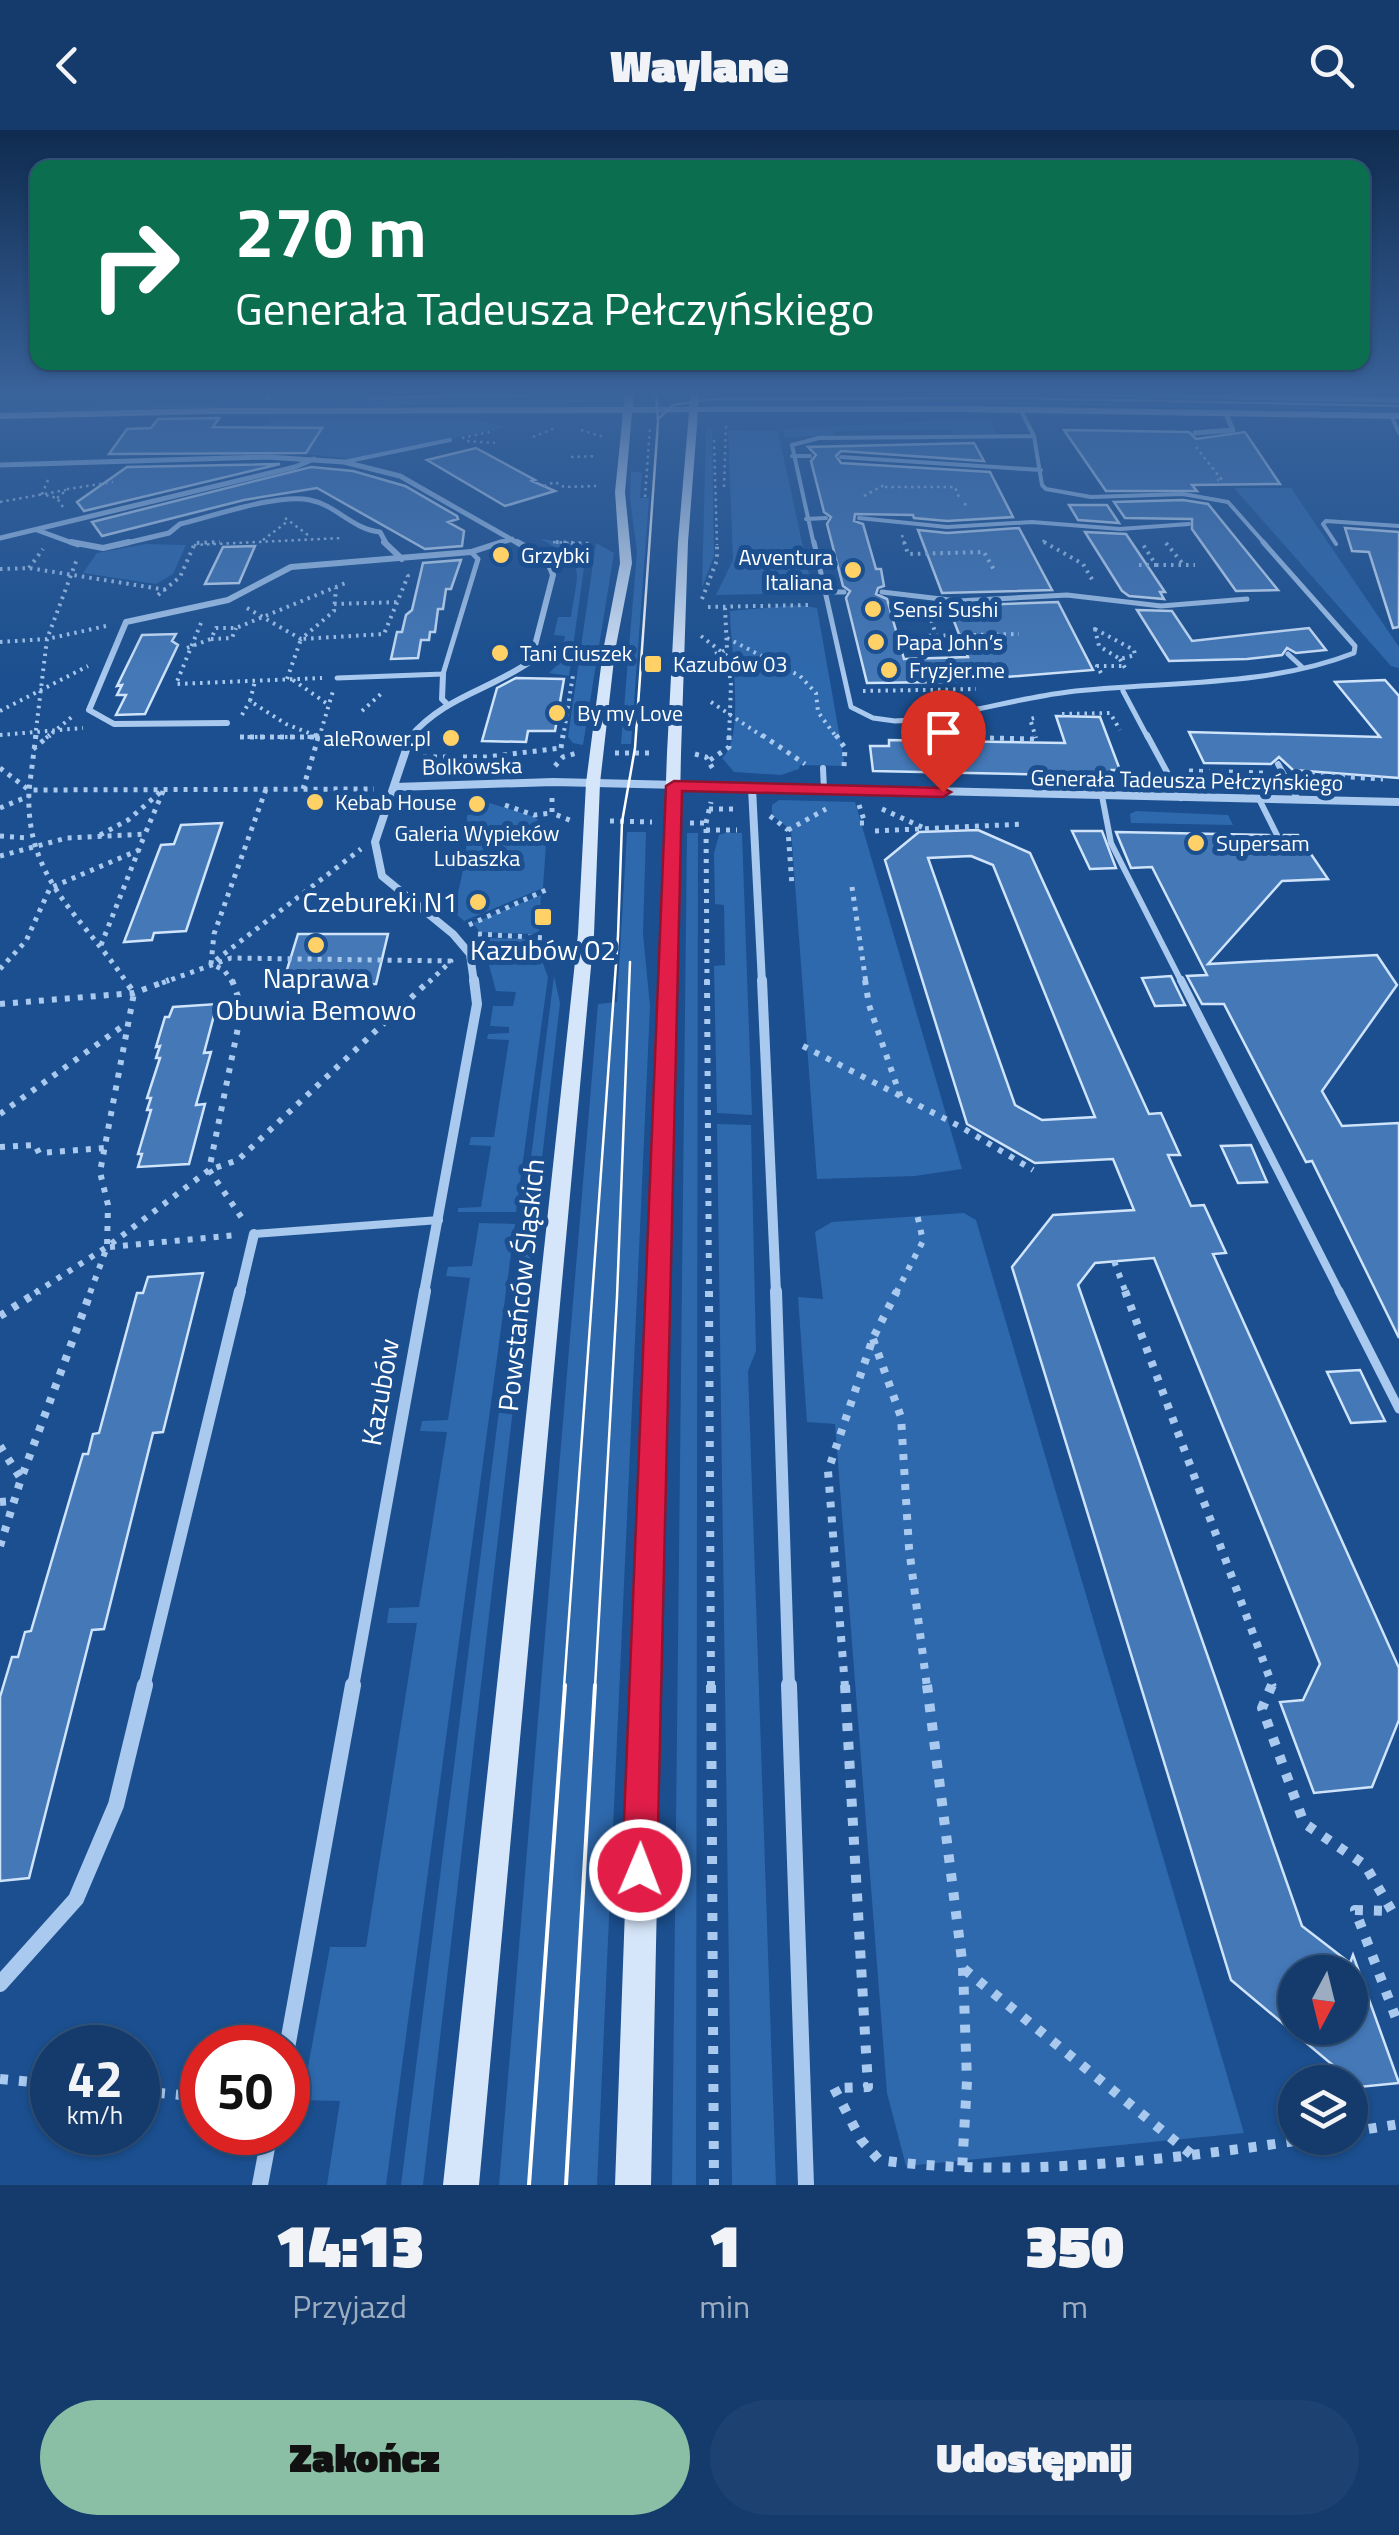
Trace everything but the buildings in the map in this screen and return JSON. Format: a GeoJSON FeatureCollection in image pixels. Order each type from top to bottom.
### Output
{"type":"FeatureCollection","features":[{"type":"Feature","properties":{"kind":"main road","name":"Powstańców Śląskich"},"geometry":{"type":"LineString","coordinates":[[461,2185],[586,934],[593,783],[609,651],[626,563],[621,487]]}},
{"type":"Feature","properties":{"kind":"main road"},"geometry":{"type":"LineString","coordinates":[[632,2185],[674,786],[687,487]]}},
{"type":"Feature","properties":{"kind":"street"},"geometry":{"type":"LineString","coordinates":[[0,538],[212,487]]}},
{"type":"Feature","properties":{"kind":"street","name":"Bolkowska"},"geometry":{"type":"LineString","coordinates":[[419,487],[538,554],[551,566],[553,575],[531,661],[505,678],[446,703],[410,736],[395,787],[593,783],[674,786]]}},
{"type":"Feature","properties":{"kind":"street"},"geometry":{"type":"LineString","coordinates":[[37,530],[104,548],[169,532],[180,524],[291,498],[313,500],[361,530],[380,532],[383,541],[402,559]]}},
{"type":"Feature","properties":{"kind":"street"},"geometry":{"type":"LineString","coordinates":[[228,723],[114,724],[89,710],[126,622],[228,600],[291,567],[470,552],[512,539]]}},
{"type":"Feature","properties":{"kind":"street"},"geometry":{"type":"LineString","coordinates":[[443,674],[442,698],[446,703]]}},
{"type":"Feature","properties":{"kind":"street","name":"Generała Tadeusza Pełczyńskiego"},"geometry":{"type":"LineString","coordinates":[[674,786],[1399,802]]}},
{"type":"Feature","properties":{"kind":"street"},"geometry":{"type":"LineString","coordinates":[[375,842],[395,787]]}},
{"type":"Feature","properties":{"kind":"street"},"geometry":{"type":"LineString","coordinates":[[752,788],[774,1208],[806,2185]]}},
{"type":"Feature","properties":{"kind":"street","name":"Kazubów"},"geometry":{"type":"LineString","coordinates":[[291,2025],[477,1004],[470,954],[453,934],[382,876],[375,842]]}},
{"type":"Feature","properties":{"kind":"street"},"geometry":{"type":"LineString","coordinates":[[0,1984],[76,1899],[116,1805],[254,1234]]}},
{"type":"Feature","properties":{"kind":"street"},"geometry":{"type":"LineString","coordinates":[[260,2185],[266,2155]]}},
{"type":"Feature","properties":{"kind":"lane"},"geometry":{"type":"LineString","coordinates":[[799,487],[851,707],[862,716],[911,720],[1069,692],[1123,691],[1302,668],[1344,660],[1354,653],[1354,646],[1228,502],[1202,496],[1066,495],[1045,487]]}},
{"type":"Feature","properties":{"kind":"lane"},"geometry":{"type":"LineString","coordinates":[[806,518],[826,518]]}},
{"type":"Feature","properties":{"kind":"lane"},"geometry":{"type":"LineString","coordinates":[[860,518],[947,526],[1010,522],[1120,530],[1189,524]]}},
{"type":"Feature","properties":{"kind":"lane"},"geometry":{"type":"LineString","coordinates":[[1336,544],[1324,524],[1326,521],[1399,526]]}},
{"type":"Feature","properties":{"kind":"lane"},"geometry":{"type":"LineString","coordinates":[[337,678],[443,674],[478,559],[470,552]]}},
{"type":"Feature","properties":{"kind":"lane"},"geometry":{"type":"LineString","coordinates":[[823,592],[844,592]]}},
{"type":"Feature","properties":{"kind":"lane"},"geometry":{"type":"LineString","coordinates":[[882,592],[958,601],[1067,594],[1162,606],[1247,598]]}},
{"type":"Feature","properties":{"kind":"lane"},"geometry":{"type":"LineString","coordinates":[[1288,654],[1302,668]]}},
{"type":"Feature","properties":{"kind":"lane"},"geometry":{"type":"LineString","coordinates":[[1123,691],[1181,798]]}},
{"type":"Feature","properties":{"kind":"lane"},"geometry":{"type":"LineString","coordinates":[[1278,764],[1298,800]]}},
{"type":"Feature","properties":{"kind":"lane"},"geometry":{"type":"LineString","coordinates":[[822,768],[824,790]]}},
{"type":"Feature","properties":{"kind":"lane"},"geometry":{"type":"LineString","coordinates":[[1102,796],[1111,843],[1399,1409]]}},
{"type":"Feature","properties":{"kind":"lane"},"geometry":{"type":"LineString","coordinates":[[1258,799],[1277,835]]}},
{"type":"Feature","properties":{"kind":"lane"},"geometry":{"type":"LineString","coordinates":[[254,1234],[440,1220]]}},
{"type":"Feature","properties":{"kind":"path"},"geometry":{"type":"LineString","coordinates":[[42,494],[45,487]]}},
{"type":"Feature","properties":{"kind":"path"},"geometry":{"type":"LineString","coordinates":[[0,502],[85,487]]}},
{"type":"Feature","properties":{"kind":"path"},"geometry":{"type":"LineString","coordinates":[[645,497],[646,487]]}},
{"type":"Feature","properties":{"kind":"path"},"geometry":{"type":"LineString","coordinates":[[698,610],[716,560],[715,487]]}},
{"type":"Feature","properties":{"kind":"path"},"geometry":{"type":"LineString","coordinates":[[864,496],[891,487]]}},
{"type":"Feature","properties":{"kind":"path"},"geometry":{"type":"LineString","coordinates":[[955,487],[964,503]]}},
{"type":"Feature","properties":{"kind":"path"},"geometry":{"type":"LineString","coordinates":[[57,498],[68,490]]}},
{"type":"Feature","properties":{"kind":"path"},"geometry":{"type":"LineString","coordinates":[[42,494],[57,498],[73,520]]}},
{"type":"Feature","properties":{"kind":"path"},"geometry":{"type":"LineString","coordinates":[[262,540],[288,520]]}},
{"type":"Feature","properties":{"kind":"path"},"geometry":{"type":"LineString","coordinates":[[896,520],[908,554],[984,552],[994,570]]}},
{"type":"Feature","properties":{"kind":"path"},"geometry":{"type":"LineString","coordinates":[[1050,524],[1042,538],[1046,545],[1083,564],[1091,574],[1093,598],[1088,620],[1095,629],[1134,650],[1135,654],[1120,659]]}},
{"type":"Feature","properties":{"kind":"path"},"geometry":{"type":"LineString","coordinates":[[1156,527],[1184,565]]}},
{"type":"Feature","properties":{"kind":"path"},"geometry":{"type":"LineString","coordinates":[[0,642],[47,639],[139,616],[180,577],[195,543],[347,538]]}},
{"type":"Feature","properties":{"kind":"path"},"geometry":{"type":"LineString","coordinates":[[1156,565],[1140,538],[1163,538]]}},
{"type":"Feature","properties":{"kind":"path"},"geometry":{"type":"LineString","coordinates":[[0,1546],[21,1479],[108,1247],[108,1205],[100,1172],[134,992],[101,945],[50,888],[30,848],[29,793],[47,639],[69,575],[85,546]]}},
{"type":"Feature","properties":{"kind":"path"},"geometry":{"type":"LineString","coordinates":[[212,638],[216,628],[236,628],[265,616],[336,588],[391,560],[408,576],[384,634],[301,639],[265,616],[228,600]]}},
{"type":"Feature","properties":{"kind":"path"},"geometry":{"type":"LineString","coordinates":[[1139,565],[1195,565]]}},
{"type":"Feature","properties":{"kind":"path"},"geometry":{"type":"LineString","coordinates":[[0,569],[16,568],[180,592]]}},
{"type":"Feature","properties":{"kind":"path"},"geometry":{"type":"LineString","coordinates":[[7,579],[16,568]]}},
{"type":"Feature","properties":{"kind":"path"},"geometry":{"type":"LineString","coordinates":[[290,679],[301,639],[334,611],[336,588]]}},
{"type":"Feature","properties":{"kind":"path"},"geometry":{"type":"LineString","coordinates":[[334,604],[400,602]]}},
{"type":"Feature","properties":{"kind":"path"},"geometry":{"type":"LineString","coordinates":[[210,604],[187,648],[176,684],[337,678],[303,788]]}},
{"type":"Feature","properties":{"kind":"path"},"geometry":{"type":"LineString","coordinates":[[708,606],[826,606]]}},
{"type":"Feature","properties":{"kind":"path"},"geometry":{"type":"LineString","coordinates":[[715,654],[727,650],[725,608]]}},
{"type":"Feature","properties":{"kind":"path"},"geometry":{"type":"LineString","coordinates":[[187,648],[212,638],[232,638],[236,628]]}},
{"type":"Feature","properties":{"kind":"path"},"geometry":{"type":"LineString","coordinates":[[1095,629],[1099,646],[1124,666]]}},
{"type":"Feature","properties":{"kind":"path"},"geometry":{"type":"LineString","coordinates":[[688,753],[710,760],[728,749],[732,685],[723,650],[700,633]]}},
{"type":"Feature","properties":{"kind":"path"},"geometry":{"type":"LineString","coordinates":[[921,636],[1019,634]]}},
{"type":"Feature","properties":{"kind":"path"},"geometry":{"type":"LineString","coordinates":[[727,638],[800,676],[816,693],[818,712],[845,748],[844,768]]}},
{"type":"Feature","properties":{"kind":"path"},"geometry":{"type":"LineString","coordinates":[[0,711],[112,654]]}},
{"type":"Feature","properties":{"kind":"path"},"geometry":{"type":"LineString","coordinates":[[563,756],[573,675]]}},
{"type":"Feature","properties":{"kind":"path"},"geometry":{"type":"LineString","coordinates":[[290,679],[329,705]]}},
{"type":"Feature","properties":{"kind":"path"},"geometry":{"type":"LineString","coordinates":[[913,680],[920,703]]}},
{"type":"Feature","properties":{"kind":"path"},"geometry":{"type":"LineString","coordinates":[[942,680],[950,702]]}},
{"type":"Feature","properties":{"kind":"path"},"geometry":{"type":"LineString","coordinates":[[255,681],[250,701],[286,724],[319,737]]}},
{"type":"Feature","properties":{"kind":"path"},"geometry":{"type":"LineString","coordinates":[[886,683],[888,690]]}},
{"type":"Feature","properties":{"kind":"path"},"geometry":{"type":"LineString","coordinates":[[33,749],[93,700]]}},
{"type":"Feature","properties":{"kind":"path"},"geometry":{"type":"LineString","coordinates":[[711,702],[810,768]]}},
{"type":"Feature","properties":{"kind":"path"},"geometry":{"type":"LineString","coordinates":[[1054,714],[1110,713],[1127,742]]}},
{"type":"Feature","properties":{"kind":"path"},"geometry":{"type":"LineString","coordinates":[[1018,720],[1042,716]]}},
{"type":"Feature","properties":{"kind":"path"},"geometry":{"type":"LineString","coordinates":[[956,728],[927,735],[1036,739],[1030,719]]}},
{"type":"Feature","properties":{"kind":"path"},"geometry":{"type":"LineString","coordinates":[[1006,722],[1011,739]]}},
{"type":"Feature","properties":{"kind":"path"},"geometry":{"type":"LineString","coordinates":[[228,723],[220,738],[319,737]]}},
{"type":"Feature","properties":{"kind":"path"},"geometry":{"type":"LineString","coordinates":[[0,735],[114,724]]}},
{"type":"Feature","properties":{"kind":"path"},"geometry":{"type":"LineString","coordinates":[[982,725],[984,738]]}},
{"type":"Feature","properties":{"kind":"path"},"geometry":{"type":"LineString","coordinates":[[419,757],[486,757],[562,748]]}},
{"type":"Feature","properties":{"kind":"path"},"geometry":{"type":"LineString","coordinates":[[554,774],[555,764],[563,756],[584,753]]}},
{"type":"Feature","properties":{"kind":"path"},"geometry":{"type":"LineString","coordinates":[[620,753],[652,753]]}},
{"type":"Feature","properties":{"kind":"path"},"geometry":{"type":"LineString","coordinates":[[710,760],[713,777]]}},
{"type":"Feature","properties":{"kind":"path"},"geometry":{"type":"LineString","coordinates":[[0,768],[29,793]]}},
{"type":"Feature","properties":{"kind":"path"},"geometry":{"type":"LineString","coordinates":[[0,808],[29,793],[395,787]]}},
{"type":"Feature","properties":{"kind":"path"},"geometry":{"type":"LineString","coordinates":[[101,945],[164,789]]}},
{"type":"Feature","properties":{"kind":"path"},"geometry":{"type":"LineString","coordinates":[[96,837],[128,820],[164,789]]}},
{"type":"Feature","properties":{"kind":"path"},"geometry":{"type":"LineString","coordinates":[[211,964],[214,934],[266,789]]}},
{"type":"Feature","properties":{"kind":"path"},"geometry":{"type":"LineString","coordinates":[[552,794],[552,813],[575,821]]}},
{"type":"Feature","properties":{"kind":"path"},"geometry":{"type":"LineString","coordinates":[[712,794],[706,830],[714,2185]]}},
{"type":"Feature","properties":{"kind":"path"},"geometry":{"type":"LineString","coordinates":[[860,823],[864,823],[858,799],[924,828]]}},
{"type":"Feature","properties":{"kind":"path"},"geometry":{"type":"LineString","coordinates":[[792,886],[788,830],[834,804]]}},
{"type":"Feature","properties":{"kind":"path"},"geometry":{"type":"LineString","coordinates":[[709,809],[741,809]]}},
{"type":"Feature","properties":{"kind":"path"},"geometry":{"type":"LineString","coordinates":[[617,822],[642,822]]}},
{"type":"Feature","properties":{"kind":"path"},"geometry":{"type":"LineString","coordinates":[[875,831],[1024,824]]}},
{"type":"Feature","properties":{"kind":"path"},"geometry":{"type":"LineString","coordinates":[[706,830],[754,830]]}},
{"type":"Feature","properties":{"kind":"path"},"geometry":{"type":"LineString","coordinates":[[0,856],[68,838],[145,834]]}},
{"type":"Feature","properties":{"kind":"path"},"geometry":{"type":"LineString","coordinates":[[0,836],[29,838]]}},
{"type":"Feature","properties":{"kind":"path"},"geometry":{"type":"LineString","coordinates":[[211,964],[354,853],[375,842]]}},
{"type":"Feature","properties":{"kind":"path"},"geometry":{"type":"LineString","coordinates":[[0,969],[26,940],[50,888],[139,850]]}},
{"type":"Feature","properties":{"kind":"path"},"geometry":{"type":"LineString","coordinates":[[852,887],[869,1005],[902,1100]]}},
{"type":"Feature","properties":{"kind":"path"},"geometry":{"type":"LineString","coordinates":[[546,938],[479,934],[468,924],[548,890]]}},
{"type":"Feature","properties":{"kind":"path"},"geometry":{"type":"LineString","coordinates":[[0,1004],[134,992],[232,958],[451,961],[238,1160],[209,1170],[108,1247],[0,1316]]}},
{"type":"Feature","properties":{"kind":"path"},"geometry":{"type":"LineString","coordinates":[[211,964],[224,970],[232,981],[242,1008],[209,1170],[254,1234]]}},
{"type":"Feature","properties":{"kind":"path"},"geometry":{"type":"LineString","coordinates":[[0,1114],[128,1022]]}},
{"type":"Feature","properties":{"kind":"path"},"geometry":{"type":"LineString","coordinates":[[803,1046],[961,1127],[1033,1170]]}},
{"type":"Feature","properties":{"kind":"path"},"geometry":{"type":"LineString","coordinates":[[0,1147],[34,1145],[38,1154],[104,1148]]}},
{"type":"Feature","properties":{"kind":"path"},"geometry":{"type":"LineString","coordinates":[[917,1214],[923,1241],[873,1338],[828,1471],[854,1798],[868,2087],[834,2088],[861,2140],[878,2160],[962,2170],[1192,2155],[1278,2143]]}},
{"type":"Feature","properties":{"kind":"path"},"geometry":{"type":"LineString","coordinates":[[108,1247],[254,1234]]}},
{"type":"Feature","properties":{"kind":"path"},"geometry":{"type":"LineString","coordinates":[[1114,1261],[1273,1687],[1262,1708],[1304,1823],[1365,1865],[1392,1912],[1356,1910],[1399,2026]]}},
{"type":"Feature","properties":{"kind":"path"},"geometry":{"type":"LineString","coordinates":[[873,1338],[901,1417],[909,1548],[964,1968],[967,2081],[962,2170]]}},
{"type":"Feature","properties":{"kind":"path"},"geometry":{"type":"LineString","coordinates":[[0,1446],[21,1479]]}},
{"type":"Feature","properties":{"kind":"path"},"geometry":{"type":"LineString","coordinates":[[0,1502],[14,1501]]}},
{"type":"Feature","properties":{"kind":"path"},"geometry":{"type":"LineString","coordinates":[[964,1968],[1192,2155]]}},
{"type":"Feature","properties":{"kind":"path"},"geometry":{"type":"LineString","coordinates":[[0,2079],[30,2082]]}},
{"type":"Feature","properties":{"kind":"path"},"geometry":{"type":"LineString","coordinates":[[1368,2129],[1399,2124]]}},
{"type":"Feature","properties":{"kind":"shaded area"},"geometry":{"type":"Polygon","coordinates":[[[630,487],[641,487],[640,498],[649,498],[631,744],[621,744],[637,552],[630,487]]]}},
{"type":"Feature","properties":{"kind":"shaded area"},"geometry":{"type":"Polygon","coordinates":[[[705,487],[713,487],[714,556],[702,588],[705,487]]]}},
{"type":"Feature","properties":{"kind":"shaded area"},"geometry":{"type":"Polygon","coordinates":[[[730,487],[790,487],[813,593],[716,595],[733,560],[730,487]]]}},
{"type":"Feature","properties":{"kind":"shaded area"},"geometry":{"type":"Polygon","coordinates":[[[1234,488],[1291,488],[1399,647],[1399,668],[1391,666],[1234,488]]]}},
{"type":"Feature","properties":{"kind":"shaded area"},"geometry":{"type":"Polygon","coordinates":[[[540,539],[587,545],[569,676],[549,673],[558,664],[565,636],[554,635],[558,617],[571,617],[576,569],[566,555],[540,539]]]}},
{"type":"Feature","properties":{"kind":"shaded area"},"geometry":{"type":"Polygon","coordinates":[[[596,543],[614,553],[583,745],[568,737],[596,543]]]}},
{"type":"Feature","properties":{"kind":"shaded area"},"geometry":{"type":"Polygon","coordinates":[[[146,544],[186,545],[173,574],[156,584],[83,573],[97,553],[146,544]]]}},
{"type":"Feature","properties":{"kind":"shaded area"},"geometry":{"type":"Polygon","coordinates":[[[799,605],[817,608],[845,766],[800,765],[799,769],[781,775],[734,772],[722,758],[729,748],[735,712],[730,611],[799,605]]]}},
{"type":"Feature","properties":{"kind":"shaded area"},"geometry":{"type":"Polygon","coordinates":[[[779,800],[855,802],[962,1169],[915,1176],[817,1179],[791,830],[772,815],[772,805],[779,800]]]}},
{"type":"Feature","properties":{"kind":"shaded area"},"geometry":{"type":"Polygon","coordinates":[[[486,802],[535,817],[547,829],[543,888],[464,921],[445,904],[457,897],[466,857],[467,815],[485,813],[486,802]]]}},
{"type":"Feature","properties":{"kind":"shaded area"},"geometry":{"type":"Polygon","coordinates":[[[1136,811],[1228,815],[1233,825],[1131,823],[1130,814],[1136,811]]]}},
{"type":"Feature","properties":{"kind":"shaded area"},"geometry":{"type":"Polygon","coordinates":[[[627,832],[646,832],[643,934],[650,1006],[597,2185],[499,2185],[598,1004],[617,1002],[627,832]]]}},
{"type":"Feature","properties":{"kind":"shaded area"},"geometry":{"type":"Polygon","coordinates":[[[687,833],[698,833],[696,2185],[672,2185],[687,833]]]}},
{"type":"Feature","properties":{"kind":"shaded area"},"geometry":{"type":"Polygon","coordinates":[[[742,833],[752,1115],[717,1113],[714,966],[725,965],[724,905],[715,904],[714,853],[719,835],[742,833]]]}},
{"type":"Feature","properties":{"kind":"shaded area"},"geometry":{"type":"Polygon","coordinates":[[[541,895],[539,931],[533,934],[480,932],[473,923],[541,895]]]}},
{"type":"Feature","properties":{"kind":"shaded area"},"geometry":{"type":"Polygon","coordinates":[[[475,938],[532,939],[542,943],[541,958],[548,977],[516,1212],[458,1212],[458,1208],[481,1207],[491,1146],[469,1145],[471,1137],[494,1137],[509,1040],[487,1039],[488,1034],[509,1033],[509,1027],[490,1026],[493,1006],[513,1006],[516,992],[496,991],[487,958],[475,938]]]}},
{"type":"Feature","properties":{"kind":"shaded area"},"geometry":{"type":"Polygon","coordinates":[[[554,976],[560,1003],[423,2185],[401,2185],[554,976]]]}},
{"type":"Feature","properties":{"kind":"shaded area"},"geometry":{"type":"Polygon","coordinates":[[[717,1124],[751,1125],[756,1351],[748,1371],[776,2185],[732,2185],[717,1124]]]}},
{"type":"Feature","properties":{"kind":"shaded area"},"geometry":{"type":"Polygon","coordinates":[[[964,1213],[976,1220],[1244,2133],[906,2166],[887,2093],[835,1424],[807,1422],[798,1297],[823,1299],[815,1232],[832,1222],[964,1213]]]}},
{"type":"Feature","properties":{"kind":"shaded area"},"geometry":{"type":"Polygon","coordinates":[[[479,1223],[515,1224],[386,2185],[327,2185],[340,2101],[310,2100],[310,2056],[330,1947],[366,1947],[417,1623],[387,1623],[389,1608],[419,1607],[447,1432],[420,1431],[422,1421],[448,1420],[470,1278],[446,1276],[448,1267],[472,1266],[479,1223]]]}},
{"type":"Feature","properties":{"kind":"tram line"},"geometry":{"type":"LineString","coordinates":[[564,1687],[618,936],[622,822],[635,748],[653,487]]}},
{"type":"Feature","properties":{"kind":"tram line"},"geometry":{"type":"LineString","coordinates":[[595,1687],[617,1297],[630,962]]}},
{"type":"Feature","properties":{"kind":"tram line"},"geometry":{"type":"LineString","coordinates":[[529,2185],[565,1685]]}},
{"type":"Feature","properties":{"kind":"tram line"},"geometry":{"type":"LineString","coordinates":[[566,2185],[595,1685]]}},
{"type":"Feature","properties":{"kind":"place","name":"Grzybki"},"geometry":{"type":"Point","coordinates":[501,555]}},
{"type":"Feature","properties":{"kind":"place","name":"Avventura Italiana"},"geometry":{"type":"Point","coordinates":[853,570]}},
{"type":"Feature","properties":{"kind":"place","name":"Sensi Sushi"},"geometry":{"type":"Point","coordinates":[873,609]}},
{"type":"Feature","properties":{"kind":"place","name":"Papa John’s"},"geometry":{"type":"Point","coordinates":[876,642]}},
{"type":"Feature","properties":{"kind":"place","name":"Tani Ciuszek"},"geometry":{"type":"Point","coordinates":[500,653]}},
{"type":"Feature","properties":{"kind":"place","name":"Kazubów 03"},"geometry":{"type":"Point","coordinates":[653,664]}},
{"type":"Feature","properties":{"kind":"place","name":"Fryzjer.me"},"geometry":{"type":"Point","coordinates":[889,670]}},
{"type":"Feature","properties":{"kind":"place","name":"By my Love"},"geometry":{"type":"Point","coordinates":[557,713]}},
{"type":"Feature","properties":{"kind":"place","name":"aleRower.pl"},"geometry":{"type":"Point","coordinates":[451,738]}},
{"type":"Feature","properties":{"kind":"place","name":"Kebab House"},"geometry":{"type":"Point","coordinates":[315,802]}},
{"type":"Feature","properties":{"kind":"place","name":"Galeria Wypieków Lubaszka"},"geometry":{"type":"Point","coordinates":[477,804]}},
{"type":"Feature","properties":{"kind":"place","name":"Supersam"},"geometry":{"type":"Point","coordinates":[1196,843]}},
{"type":"Feature","properties":{"kind":"place","name":"Czebureki N1"},"geometry":{"type":"Point","coordinates":[478,902]}},
{"type":"Feature","properties":{"kind":"place","name":"Kazubów 02"},"geometry":{"type":"Point","coordinates":[543,917]}},
{"type":"Feature","properties":{"kind":"place","name":"Naprawa Obuwia Bemowo"},"geometry":{"type":"Point","coordinates":[316,945]}},
{"type":"Feature","properties":{"kind":"route"},"geometry":{"type":"LineString","coordinates":[[640,1870],[674,786],[943,792]]}}]}
